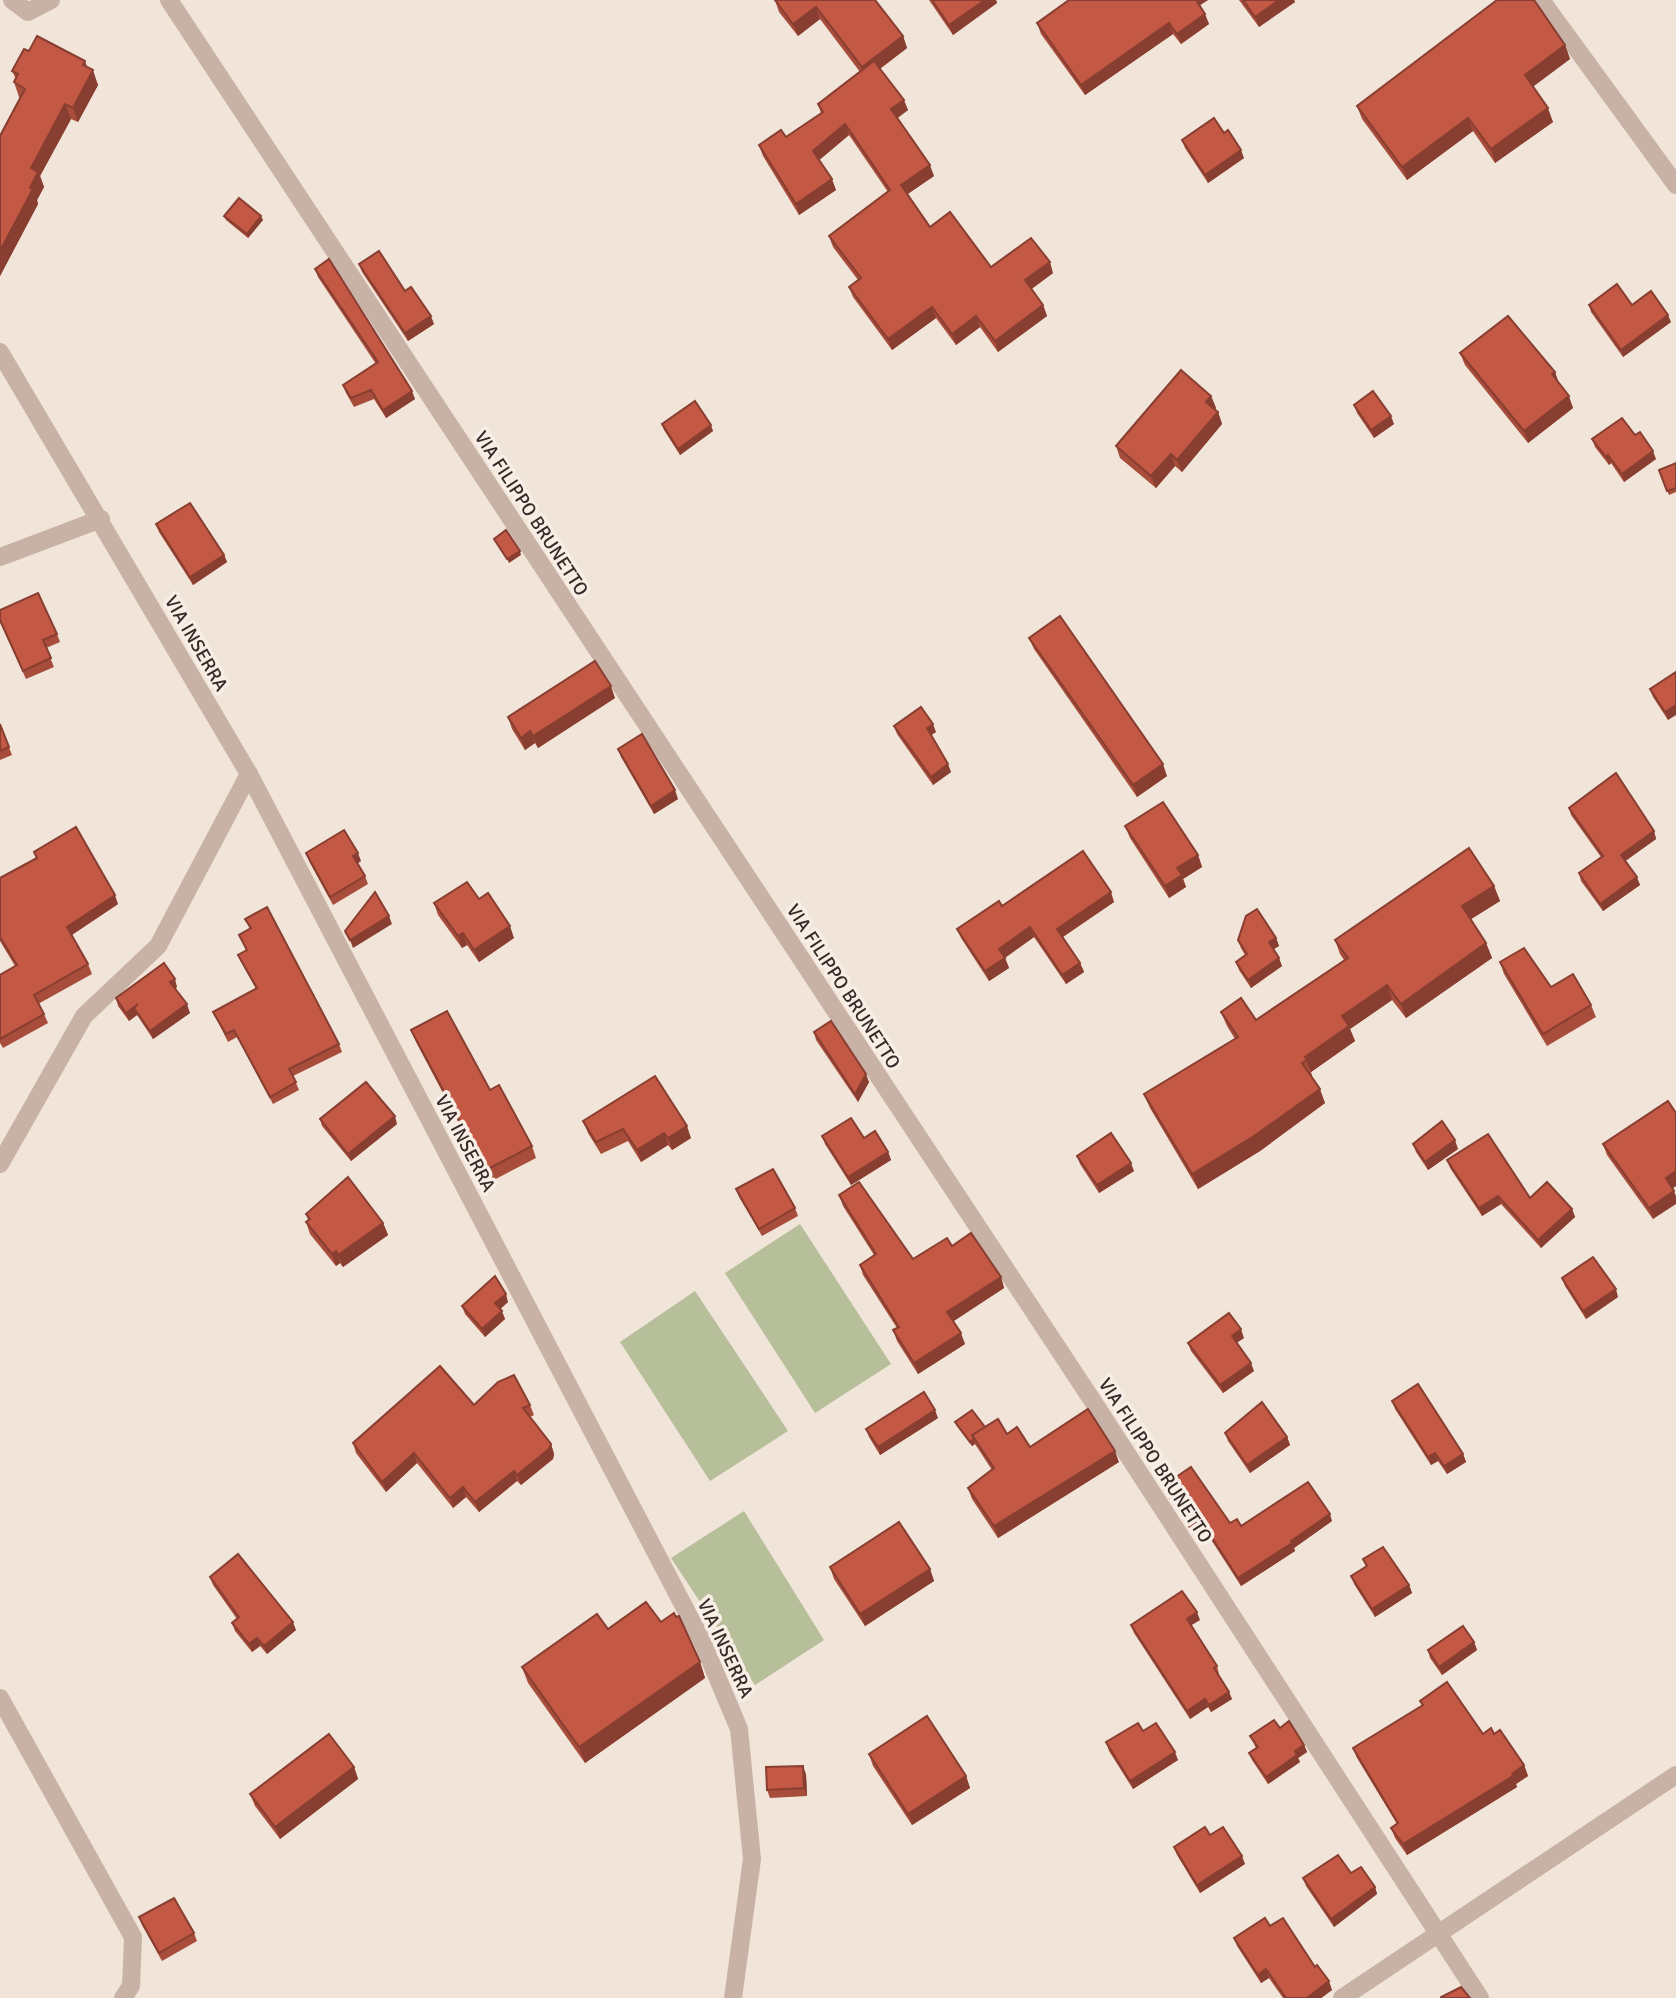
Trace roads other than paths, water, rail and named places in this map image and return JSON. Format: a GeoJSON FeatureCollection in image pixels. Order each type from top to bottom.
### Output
{"type":"FeatureCollection","features":[{"type":"Feature","properties":{"kind":"street"},"geometry":{"type":"LineString","coordinates":[[12,0],[29,12],[51,0]]}},
{"type":"Feature","properties":{"kind":"street","name":"VIA FILIPPO BRUNETTO"},"geometry":{"type":"LineString","coordinates":[[170,0],[1094,1404],[1480,1998]]}},
{"type":"Feature","properties":{"kind":"street"},"geometry":{"type":"LineString","coordinates":[[1541,0],[1676,185]]}},
{"type":"Feature","properties":{"kind":"street","name":"VIA INSERRA"},"geometry":{"type":"LineString","coordinates":[[0,352],[101,519],[249,774],[702,1641],[739,1729],[752,1859],[733,1998]]}},
{"type":"Feature","properties":{"kind":"street"},"geometry":{"type":"LineString","coordinates":[[0,557],[101,519]]}},
{"type":"Feature","properties":{"kind":"street"},"geometry":{"type":"LineString","coordinates":[[0,1164],[84,1016],[158,946],[249,774]]}},
{"type":"Feature","properties":{"kind":"street"},"geometry":{"type":"LineString","coordinates":[[0,1698],[134,1937],[131,1986],[123,1998]]}},
{"type":"Feature","properties":{"kind":"street"},"geometry":{"type":"LineString","coordinates":[[1342,1998],[1676,1775]]}}]}
